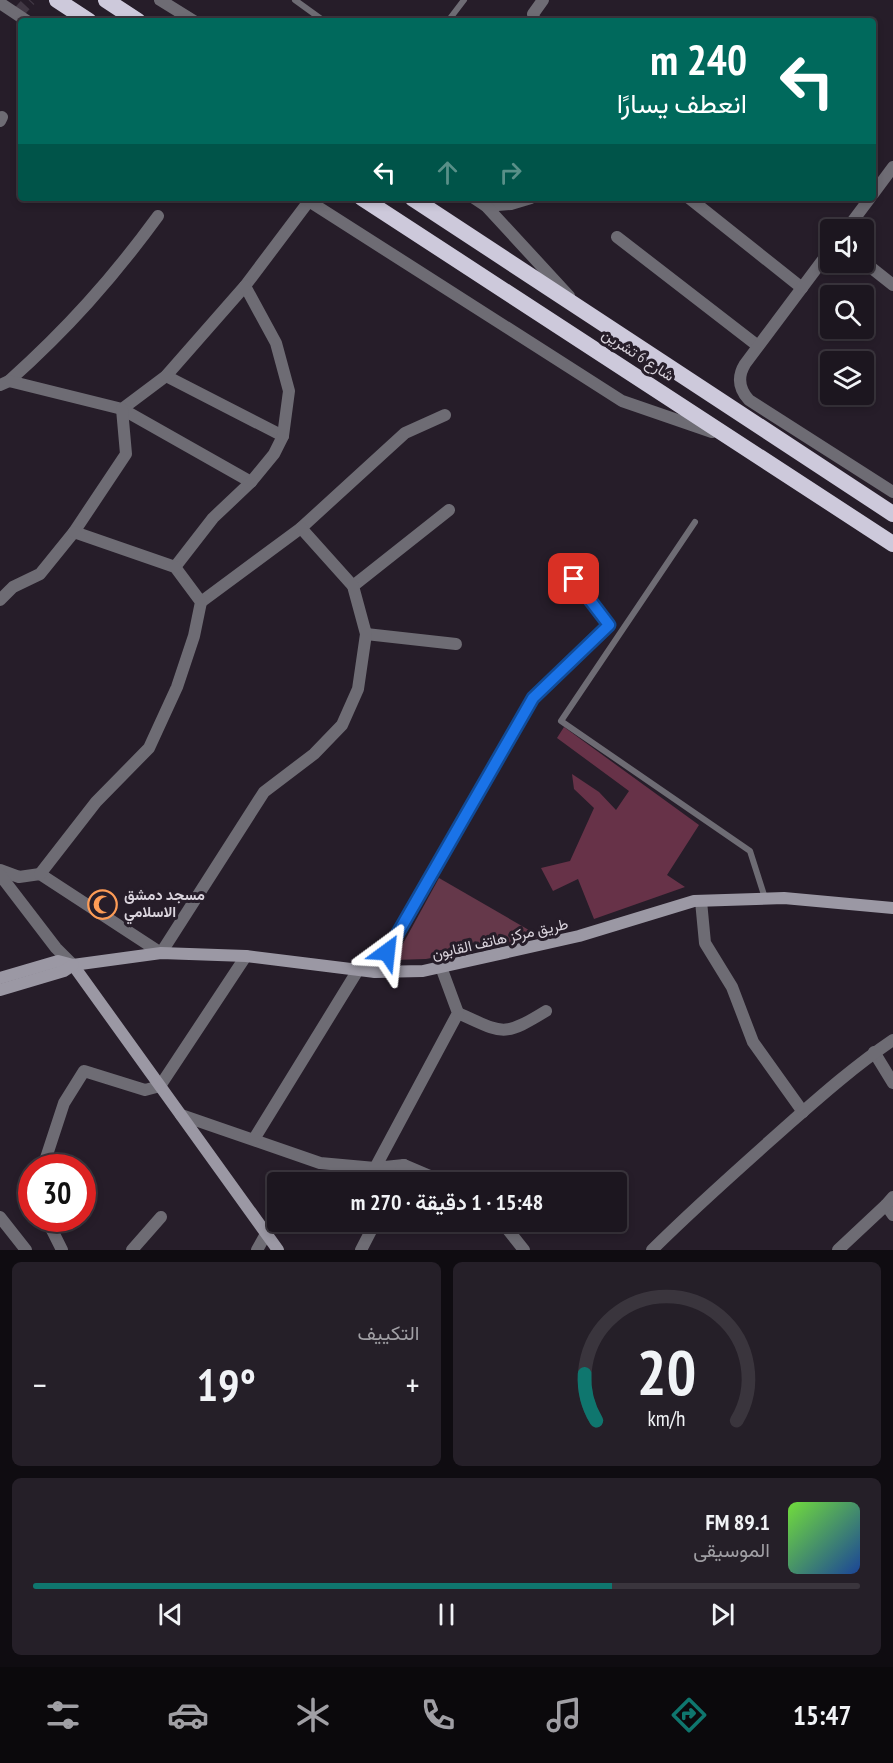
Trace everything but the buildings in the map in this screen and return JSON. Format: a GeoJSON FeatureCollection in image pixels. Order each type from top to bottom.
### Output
{"type":"FeatureCollection","features":[{"type":"Feature","properties":{"kind":"highway"},"geometry":{"type":"LineString","coordinates":[[57,0],[84,18]]}},
{"type":"Feature","properties":{"kind":"highway"},"geometry":{"type":"LineString","coordinates":[[106,0],[133,18]]}},
{"type":"Feature","properties":{"kind":"highway","name":"شارع 6 تشرين"},"geometry":{"type":"LineString","coordinates":[[367,201],[893,544]]}},
{"type":"Feature","properties":{"kind":"highway","name":"شارع 6 تشرين"},"geometry":{"type":"LineString","coordinates":[[417,201],[893,514]]}},
{"type":"Feature","properties":{"kind":"main road","name":"طريق مركز هاتف القابون"},"geometry":{"type":"LineString","coordinates":[[73,965],[161,953],[246,956],[375,972],[423,971],[579,936],[701,900],[765,898],[893,908]]}},
{"type":"Feature","properties":{"kind":"main road"},"geometry":{"type":"LineString","coordinates":[[0,978],[58,961],[73,965],[278,1250]]}},
{"type":"Feature","properties":{"kind":"main road"},"geometry":{"type":"LineString","coordinates":[[0,990],[64,971],[73,965]]}},
{"type":"Feature","properties":{"kind":"street"},"geometry":{"type":"LineString","coordinates":[[160,0],[174,4],[190,18]]}},
{"type":"Feature","properties":{"kind":"street"},"geometry":{"type":"LineString","coordinates":[[534,18],[533,14],[543,0]]}},
{"type":"Feature","properties":{"kind":"street"},"geometry":{"type":"LineString","coordinates":[[0,3],[22,18]]}},
{"type":"Feature","properties":{"kind":"street"},"geometry":{"type":"LineString","coordinates":[[876,190],[893,167]]}},
{"type":"Feature","properties":{"kind":"street"},"geometry":{"type":"LineString","coordinates":[[122,409],[166,376],[244,286],[305,201]]}},
{"type":"Feature","properties":{"kind":"street"},"geometry":{"type":"LineString","coordinates":[[308,201],[622,401],[735,440]]}},
{"type":"Feature","properties":{"kind":"street"},"geometry":{"type":"LineString","coordinates":[[478,201],[486,206],[582,310]]}},
{"type":"Feature","properties":{"kind":"street"},"geometry":{"type":"LineString","coordinates":[[486,206],[521,201]]}},
{"type":"Feature","properties":{"kind":"street"},"geometry":{"type":"LineString","coordinates":[[693,201],[802,288]]}},
{"type":"Feature","properties":{"kind":"street"},"geometry":{"type":"LineString","coordinates":[[854,219],[868,201]]}},
{"type":"Feature","properties":{"kind":"street"},"geometry":{"type":"LineString","coordinates":[[4,383],[68,327],[120,269],[158,216]]}},
{"type":"Feature","properties":{"kind":"street"},"geometry":{"type":"LineString","coordinates":[[617,237],[758,346]]}},
{"type":"Feature","properties":{"kind":"street"},"geometry":{"type":"LineString","coordinates":[[820,264],[758,346],[740,374],[740,385],[745,395],[893,492]]}},
{"type":"Feature","properties":{"kind":"street"},"geometry":{"type":"LineString","coordinates":[[874,270],[893,285]]}},
{"type":"Feature","properties":{"kind":"street"},"geometry":{"type":"LineString","coordinates":[[175,567],[213,518],[251,482],[274,454],[283,436],[289,391],[287,381],[276,343],[244,286]]}},
{"type":"Feature","properties":{"kind":"street"},"geometry":{"type":"LineString","coordinates":[[166,376],[283,436]]}},
{"type":"Feature","properties":{"kind":"street"},"geometry":{"type":"LineString","coordinates":[[4,383],[122,409],[251,482]]}},
{"type":"Feature","properties":{"kind":"street"},"geometry":{"type":"LineString","coordinates":[[0,600],[13,587],[40,574],[74,532],[126,454],[122,409]]}},
{"type":"Feature","properties":{"kind":"street"},"geometry":{"type":"LineString","coordinates":[[40,874],[96,802],[149,748],[177,687],[194,636],[201,602],[301,528],[405,433],[444,415]]}},
{"type":"Feature","properties":{"kind":"street"},"geometry":{"type":"LineString","coordinates":[[353,586],[448,510]]}},
{"type":"Feature","properties":{"kind":"street"},"geometry":{"type":"LineString","coordinates":[[0,872],[19,877],[40,874],[161,953],[264,792],[314,754],[342,725],[358,689],[366,634],[353,586],[301,528]]}},
{"type":"Feature","properties":{"kind":"street"},"geometry":{"type":"LineString","coordinates":[[74,532],[175,567],[201,602]]}},
{"type":"Feature","properties":{"kind":"street"},"geometry":{"type":"LineString","coordinates":[[375,972],[533,698],[609,625],[574,579]]}},
{"type":"Feature","properties":{"kind":"street"},"geometry":{"type":"LineString","coordinates":[[366,634],[456,644]]}},
{"type":"Feature","properties":{"kind":"street"},"geometry":{"type":"LineString","coordinates":[[0,872],[56,948],[73,965]]}},
{"type":"Feature","properties":{"kind":"street"},"geometry":{"type":"LineString","coordinates":[[701,900],[705,943],[732,987],[753,1042],[803,1112]]}},
{"type":"Feature","properties":{"kind":"street"},"geometry":{"type":"LineString","coordinates":[[47,1154],[64,1103],[84,1071],[146,1090],[160,1086],[246,956]]}},
{"type":"Feature","properties":{"kind":"street"},"geometry":{"type":"LineString","coordinates":[[441,967],[458,1013],[500,1032],[515,1029],[546,1011]]}},
{"type":"Feature","properties":{"kind":"street"},"geometry":{"type":"LineString","coordinates":[[254,1139],[358,970]]}},
{"type":"Feature","properties":{"kind":"street"},"geometry":{"type":"LineString","coordinates":[[375,1168],[458,1013]]}},
{"type":"Feature","properties":{"kind":"street"},"geometry":{"type":"LineString","coordinates":[[652,1250],[707,1196],[803,1112],[874,1052],[893,1040]]}},
{"type":"Feature","properties":{"kind":"street"},"geometry":{"type":"LineString","coordinates":[[874,1052],[893,1083]]}},
{"type":"Feature","properties":{"kind":"street"},"geometry":{"type":"LineString","coordinates":[[181,1115],[320,1163],[375,1168],[404,1165],[420,1172]]}},
{"type":"Feature","properties":{"kind":"street"},"geometry":{"type":"LineString","coordinates":[[400,1172],[404,1165]]}},
{"type":"Feature","properties":{"kind":"street"},"geometry":{"type":"LineString","coordinates":[[838,1250],[891,1206]]}},
{"type":"Feature","properties":{"kind":"street"},"geometry":{"type":"LineString","coordinates":[[0,1217],[27,1250]]}},
{"type":"Feature","properties":{"kind":"street"},"geometry":{"type":"LineString","coordinates":[[132,1250],[161,1217]]}},
{"type":"Feature","properties":{"kind":"street"},"geometry":{"type":"LineString","coordinates":[[53,1232],[62,1250]]}},
{"type":"Feature","properties":{"kind":"street"},"geometry":{"type":"LineString","coordinates":[[361,1250],[370,1232]]}},
{"type":"Feature","properties":{"kind":"street"},"geometry":{"type":"LineString","coordinates":[[510,1232],[524,1250]]}},
{"type":"Feature","properties":{"kind":"street"},"geometry":{"type":"LineString","coordinates":[[258,1250],[266,1234]]}},
{"type":"Feature","properties":{"kind":"lane"},"geometry":{"type":"LineString","coordinates":[[295,0],[320,18]]}},
{"type":"Feature","properties":{"kind":"lane"},"geometry":{"type":"LineString","coordinates":[[450,18],[464,0]]}},
{"type":"Feature","properties":{"kind":"lane"},"geometry":{"type":"LineString","coordinates":[[695,522],[561,721],[750,850],[765,898]]}},
{"type":"Feature","properties":{"kind":"shaded area"},"geometry":{"type":"Polygon","coordinates":[[[564,727],[699,825],[667,875],[685,887],[594,919],[578,879],[553,891],[541,868],[570,861],[594,808],[574,789],[572,774],[599,792],[616,810],[629,791],[557,738],[564,727]]]}},
{"type":"Feature","properties":{"kind":"shaded area"},"geometry":{"type":"Polygon","coordinates":[[[439,878],[541,937],[426,959],[394,960],[439,878]]]}},
{"type":"Feature","properties":{"kind":"tunnel"},"geometry":{"type":"LineString","coordinates":[[17,14],[30,0]]}},
{"type":"Feature","properties":{"kind":"place","name":"مسجد دمشق الاسلامي"},"geometry":{"type":"Point","coordinates":[103,904]}},
{"type":"Feature","properties":{"kind":"route"},"geometry":{"type":"LineString","coordinates":[[387,952],[533,698],[609,625],[574,579]]}}]}
